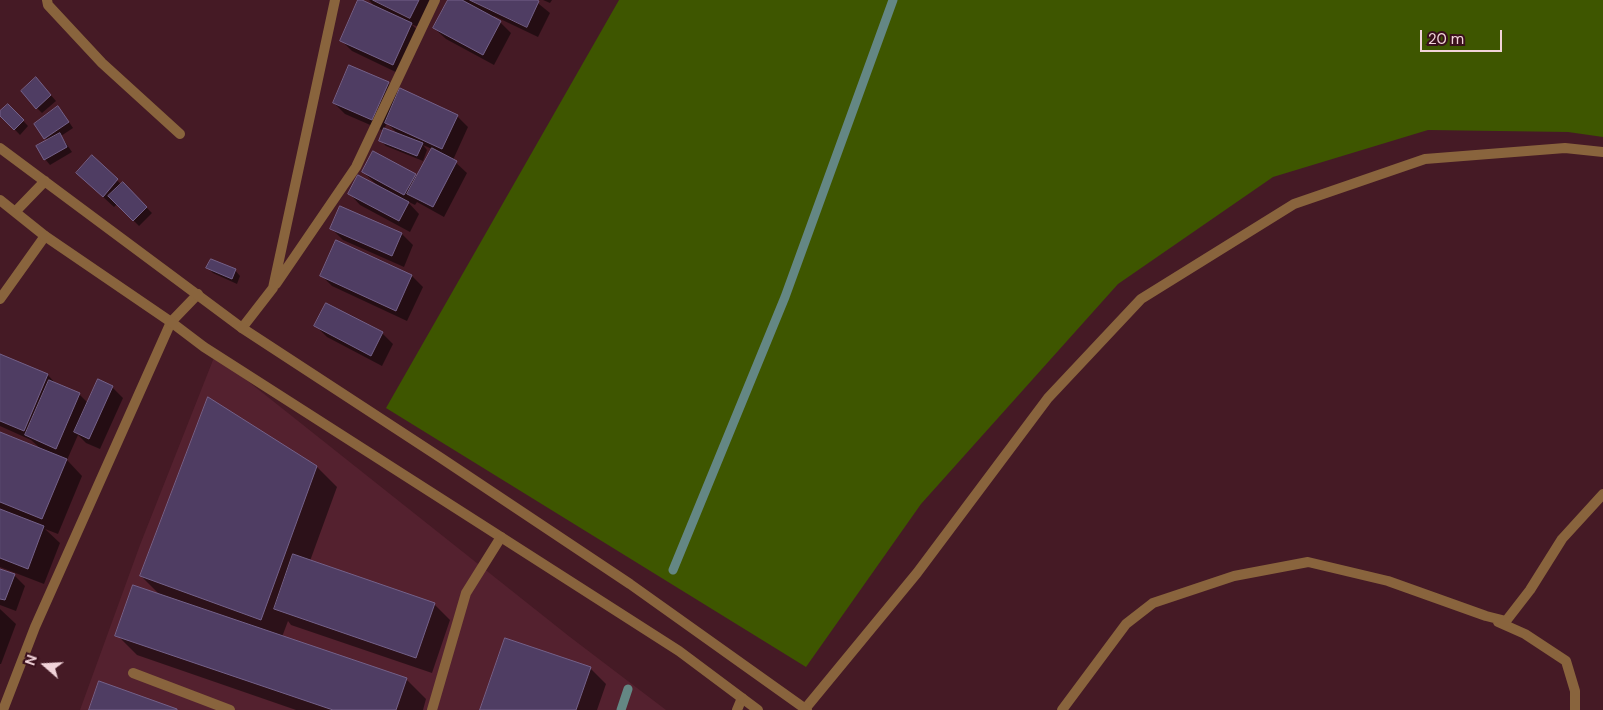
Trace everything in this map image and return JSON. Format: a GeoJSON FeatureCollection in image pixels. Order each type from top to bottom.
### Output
{"type":"FeatureCollection","features":[{"type":"Feature","properties":{"kind":"street"},"geometry":{"type":"LineString","coordinates":[[47,0],[48,5],[102,64],[180,134]]}},
{"type":"Feature","properties":{"kind":"street"},"geometry":{"type":"LineString","coordinates":[[273,288],[335,0]]}},
{"type":"Feature","properties":{"kind":"street"},"geometry":{"type":"LineString","coordinates":[[242,328],[273,288],[356,167],[435,0]]}},
{"type":"Feature","properties":{"kind":"street"},"geometry":{"type":"LineString","coordinates":[[0,148],[242,328],[630,584],[806,709],[917,573],[1048,398],[1141,299],[1294,204],[1425,159],[1565,148],[1603,152]]}},
{"type":"Feature","properties":{"kind":"street"},"geometry":{"type":"LineString","coordinates":[[15,212],[45,182]]}},
{"type":"Feature","properties":{"kind":"street"},"geometry":{"type":"LineString","coordinates":[[0,200],[44,236],[172,322],[212,353],[679,651],[758,710]]}},
{"type":"Feature","properties":{"kind":"street"},"geometry":{"type":"LineString","coordinates":[[0,300],[44,236]]}},
{"type":"Feature","properties":{"kind":"street"},"geometry":{"type":"LineString","coordinates":[[3,710],[35,627],[172,322],[198,294]]}},
{"type":"Feature","properties":{"kind":"street"},"geometry":{"type":"LineString","coordinates":[[1486,616],[1506,621],[1530,590],[1562,540],[1603,494]]}},
{"type":"Feature","properties":{"kind":"street"},"geometry":{"type":"LineString","coordinates":[[432,710],[466,593],[500,537]]}},
{"type":"Feature","properties":{"kind":"street"},"geometry":{"type":"LineString","coordinates":[[1062,710],[1126,624],[1153,604],[1234,576],[1308,562],[1388,581],[1486,616],[1525,634],[1566,661],[1575,691],[1575,710]]}},
{"type":"Feature","properties":{"kind":"street"},"geometry":{"type":"LineString","coordinates":[[133,673],[230,710]]}},
{"type":"Feature","properties":{"kind":"street"},"geometry":{"type":"LineString","coordinates":[[737,710],[742,698]]}},
{"type":"Feature","properties":{"kind":"shaded area"},"geometry":{"type":"Polygon","coordinates":[[[215,355],[570,637],[666,710],[80,710],[140,545],[215,355]]]}},
{"type":"Feature","properties":{"kind":"green space"},"geometry":{"type":"Polygon","coordinates":[[[619,0],[1603,0],[1603,137],[1568,132],[1428,130],[1273,177],[1118,284],[921,504],[806,667],[386,408],[619,0]]]}},
{"type":"Feature","properties":{"kind":"building"},"geometry":{"type":"Polygon","coordinates":[[[358,0],[362,0],[412,23],[393,65],[340,41],[358,0]]]}},
{"type":"Feature","properties":{"kind":"building"},"geometry":{"type":"Polygon","coordinates":[[[373,0],[419,0],[410,18],[373,0]]]}},
{"type":"Feature","properties":{"kind":"building"},"geometry":{"type":"Polygon","coordinates":[[[448,0],[462,0],[501,21],[483,55],[433,28],[448,0]]]}},
{"type":"Feature","properties":{"kind":"building"},"geometry":{"type":"Polygon","coordinates":[[[470,0],[537,0],[539,1],[527,27],[470,0]]]}},
{"type":"Feature","properties":{"kind":"building"},"geometry":{"type":"Polygon","coordinates":[[[349,65],[389,82],[372,120],[333,103],[349,65]]]}},
{"type":"Feature","properties":{"kind":"building"},"geometry":{"type":"Polygon","coordinates":[[[36,77],[51,95],[36,109],[21,91],[36,77]]]}},
{"type":"Feature","properties":{"kind":"building"},"geometry":{"type":"Polygon","coordinates":[[[400,88],[458,115],[442,149],[385,123],[400,88]]]}},
{"type":"Feature","properties":{"kind":"building"},"geometry":{"type":"Polygon","coordinates":[[[8,104],[24,120],[14,130],[0,116],[0,111],[8,104]]]}},
{"type":"Feature","properties":{"kind":"building"},"geometry":{"type":"Polygon","coordinates":[[[58,106],[69,122],[44,139],[34,124],[58,106]]]}},
{"type":"Feature","properties":{"kind":"building"},"geometry":{"type":"Polygon","coordinates":[[[384,128],[423,143],[417,156],[379,141],[384,128]]]}},
{"type":"Feature","properties":{"kind":"building"},"geometry":{"type":"Polygon","coordinates":[[[60,133],[67,147],[44,160],[36,146],[60,133]]]}},
{"type":"Feature","properties":{"kind":"building"},"geometry":{"type":"Polygon","coordinates":[[[432,148],[457,161],[433,207],[407,194],[432,148]]]}},
{"type":"Feature","properties":{"kind":"building"},"geometry":{"type":"Polygon","coordinates":[[[373,151],[416,174],[404,195],[362,172],[373,151]]]}},
{"type":"Feature","properties":{"kind":"building"},"geometry":{"type":"Polygon","coordinates":[[[92,155],[118,179],[103,197],[76,173],[92,155]]]}},
{"type":"Feature","properties":{"kind":"building"},"geometry":{"type":"Polygon","coordinates":[[[358,175],[409,202],[399,221],[348,194],[358,175]]]}},
{"type":"Feature","properties":{"kind":"building"},"geometry":{"type":"Polygon","coordinates":[[[123,182],[147,207],[133,221],[108,196],[123,182]]]}},
{"type":"Feature","properties":{"kind":"building"},"geometry":{"type":"Polygon","coordinates":[[[340,206],[402,233],[392,256],[330,229],[340,206]]]}},
{"type":"Feature","properties":{"kind":"building"},"geometry":{"type":"Polygon","coordinates":[[[336,240],[412,275],[396,311],[320,276],[336,240]]]}},
{"type":"Feature","properties":{"kind":"building"},"geometry":{"type":"Polygon","coordinates":[[[211,259],[236,269],[232,279],[206,268],[211,259]]]}},
{"type":"Feature","properties":{"kind":"building"},"geometry":{"type":"Polygon","coordinates":[[[326,303],[383,332],[371,356],[314,326],[326,303]]]}},
{"type":"Feature","properties":{"kind":"building"},"geometry":{"type":"Polygon","coordinates":[[[0,354],[48,374],[24,431],[0,421],[0,354]]]}},
{"type":"Feature","properties":{"kind":"building"},"geometry":{"type":"Polygon","coordinates":[[[98,379],[113,386],[89,439],[74,432],[98,379]]]}},
{"type":"Feature","properties":{"kind":"building"},"geometry":{"type":"Polygon","coordinates":[[[49,380],[80,393],[56,449],[25,435],[49,380]]]}},
{"type":"Feature","properties":{"kind":"building"},"geometry":{"type":"Polygon","coordinates":[[[208,397],[317,466],[261,620],[140,576],[208,397]]]}},
{"type":"Feature","properties":{"kind":"building"},"geometry":{"type":"Polygon","coordinates":[[[0,432],[67,459],[42,519],[0,502],[0,432]]]}},
{"type":"Feature","properties":{"kind":"building"},"geometry":{"type":"Polygon","coordinates":[[[0,509],[44,526],[28,569],[0,558],[0,509]]]}},
{"type":"Feature","properties":{"kind":"building"},"geometry":{"type":"Polygon","coordinates":[[[293,554],[435,603],[416,658],[274,609],[293,554]]]}},
{"type":"Feature","properties":{"kind":"building"},"geometry":{"type":"Polygon","coordinates":[[[0,569],[15,574],[5,600],[0,599],[0,569]]]}},
{"type":"Feature","properties":{"kind":"building"},"geometry":{"type":"Polygon","coordinates":[[[133,585],[407,678],[396,710],[333,710],[115,636],[133,585]]]}},
{"type":"Feature","properties":{"kind":"building"},"geometry":{"type":"Polygon","coordinates":[[[505,638],[591,667],[576,710],[480,710],[505,638]]]}},
{"type":"Feature","properties":{"kind":"building"},"geometry":{"type":"Polygon","coordinates":[[[99,681],[177,709],[177,710],[89,710],[99,681]]]}},
{"type":"Feature","properties":{"kind":"waterway"},"geometry":{"type":"LineString","coordinates":[[673,570],[785,297],[893,0]]}},
{"type":"Feature","properties":{"kind":"waterway"},"geometry":{"type":"LineString","coordinates":[[621,710],[628,689]]}}]}
